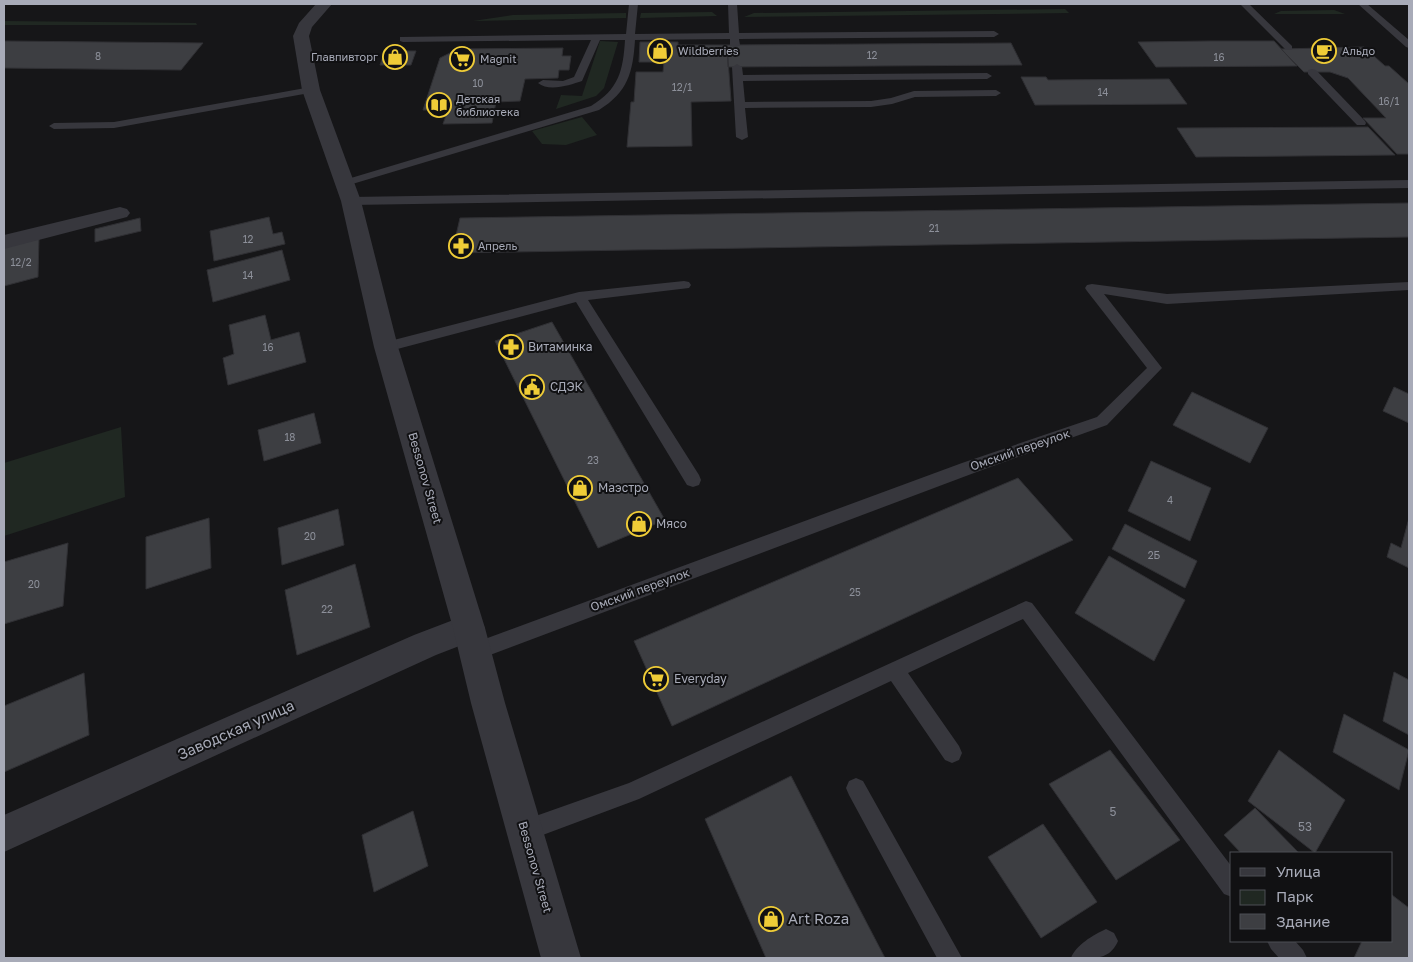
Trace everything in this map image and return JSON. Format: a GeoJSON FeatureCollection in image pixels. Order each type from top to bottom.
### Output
{"type":"FeatureCollection","features":[{"type":"Feature","properties":{"kind":"street","name":"Bessonov Street"},"geometry":{"type":"LineString","coordinates":[[324,4],[305,26],[301,36],[311,90],[348,192],[386,347],[561,958]]}},
{"type":"Feature","properties":{"kind":"street"},"geometry":{"type":"LineString","coordinates":[[4,242],[120,213]]}},
{"type":"Feature","properties":{"kind":"street","name":"Заводская улица"},"geometry":{"type":"LineString","coordinates":[[4,834],[424,645],[471,640]]}},
{"type":"Feature","properties":{"kind":"lane"},"geometry":{"type":"LineString","coordinates":[[348,192],[595,108],[610,100],[619,89],[628,60],[633,4]]}},
{"type":"Feature","properties":{"kind":"lane"},"geometry":{"type":"LineString","coordinates":[[732,4],[735,41]]}},
{"type":"Feature","properties":{"kind":"lane"},"geometry":{"type":"LineString","coordinates":[[1244,4],[1288,48]]}},
{"type":"Feature","properties":{"kind":"lane"},"geometry":{"type":"LineString","coordinates":[[1362,4],[1409,45]]}},
{"type":"Feature","properties":{"kind":"lane"},"geometry":{"type":"LineString","coordinates":[[403,39],[630,37],[735,41],[994,34]]}},
{"type":"Feature","properties":{"kind":"lane"},"geometry":{"type":"LineString","coordinates":[[543,83],[564,84],[578,79],[596,37]]}},
{"type":"Feature","properties":{"kind":"lane"},"geometry":{"type":"LineString","coordinates":[[742,137],[737,72],[987,76]]}},
{"type":"Feature","properties":{"kind":"lane"},"geometry":{"type":"LineString","coordinates":[[1312,72],[1361,123]]}},
{"type":"Feature","properties":{"kind":"lane"},"geometry":{"type":"LineString","coordinates":[[927,76],[933,93]]}},
{"type":"Feature","properties":{"kind":"lane"},"geometry":{"type":"LineString","coordinates":[[54,126],[114,125],[311,90]]}},
{"type":"Feature","properties":{"kind":"lane"},"geometry":{"type":"LineString","coordinates":[[740,105],[879,103],[914,94],[996,92]]}},
{"type":"Feature","properties":{"kind":"lane"},"geometry":{"type":"LineString","coordinates":[[348,192],[1409,184]]}},
{"type":"Feature","properties":{"kind":"lane"},"geometry":{"type":"LineString","coordinates":[[386,347],[579,297],[684,285]]}},
{"type":"Feature","properties":{"kind":"lane","name":"Омский переулок"},"geometry":{"type":"LineString","coordinates":[[471,640],[1102,422],[1155,368],[1092,288],[1167,300],[1409,286]]}},
{"type":"Feature","properties":{"kind":"lane"},"geometry":{"type":"LineString","coordinates":[[579,297],[693,480]]}},
{"type":"Feature","properties":{"kind":"lane"},"geometry":{"type":"LineString","coordinates":[[524,831],[632,792],[1026,609],[1230,883]]}},
{"type":"Feature","properties":{"kind":"lane"},"geometry":{"type":"LineString","coordinates":[[895,670],[952,753]]}},
{"type":"Feature","properties":{"kind":"lane"},"geometry":{"type":"LineString","coordinates":[[856,788],[950,958]]}},
{"type":"Feature","properties":{"kind":"lane"},"geometry":{"type":"LineString","coordinates":[[1083,958],[1106,941]]}},
{"type":"Feature","properties":{"kind":"lane"},"geometry":{"type":"LineString","coordinates":[[1280,942],[1295,958]]}},
{"type":"Feature","properties":{"kind":"green space"},"geometry":{"type":"Polygon","coordinates":[[[1065,9],[1069,13],[744,17],[754,13],[1065,9]]]}},
{"type":"Feature","properties":{"kind":"green space"},"geometry":{"type":"Polygon","coordinates":[[[1334,10],[1345,14],[1274,14],[1281,11],[1334,10]]]}},
{"type":"Feature","properties":{"kind":"green space"},"geometry":{"type":"Polygon","coordinates":[[[712,12],[717,16],[640,18],[641,13],[712,12]]]}},
{"type":"Feature","properties":{"kind":"green space"},"geometry":{"type":"Polygon","coordinates":[[[626,13],[626,18],[473,21],[513,15],[626,13]]]}},
{"type":"Feature","properties":{"kind":"green space"},"geometry":{"type":"Polygon","coordinates":[[[4,21],[196,23],[197,25],[4,25],[4,21]]]}},
{"type":"Feature","properties":{"kind":"green space"},"geometry":{"type":"Polygon","coordinates":[[[600,41],[618,42],[604,88],[596,96],[556,109],[561,95],[582,96],[600,41]]]}},
{"type":"Feature","properties":{"kind":"green space"},"geometry":{"type":"Polygon","coordinates":[[[582,117],[597,135],[566,145],[542,144],[532,131],[582,117]]]}},
{"type":"Feature","properties":{"kind":"green space"},"geometry":{"type":"Polygon","coordinates":[[[121,427],[125,497],[4,536],[4,463],[121,427]]]}},
{"type":"Feature","properties":{"kind":"building"},"geometry":{"type":"Polygon","coordinates":[[[4,41],[203,43],[181,70],[4,68],[4,41]]]}},
{"type":"Feature","properties":{"kind":"building"},"geometry":{"type":"Polygon","coordinates":[[[1274,41],[1297,66],[1156,67],[1138,42],[1274,41]]]}},
{"type":"Feature","properties":{"kind":"building"},"geometry":{"type":"Polygon","coordinates":[[[640,42],[678,42],[678,45],[727,45],[731,101],[691,102],[692,146],[627,147],[631,102],[634,102],[636,72],[663,72],[664,62],[639,62],[640,42]]]}},
{"type":"Feature","properties":{"kind":"building"},"geometry":{"type":"Polygon","coordinates":[[[1011,43],[1022,65],[728,67],[727,45],[1011,43]]]}},
{"type":"Feature","properties":{"kind":"building"},"geometry":{"type":"Polygon","coordinates":[[[1364,47],[1409,84],[1409,154],[1397,154],[1363,118],[1386,118],[1348,78],[1330,72],[1304,72],[1281,49],[1364,47]]]}},
{"type":"Feature","properties":{"kind":"building"},"geometry":{"type":"Polygon","coordinates":[[[563,48],[562,56],[571,56],[569,70],[559,70],[558,78],[525,79],[520,101],[496,102],[492,123],[443,124],[448,110],[423,110],[440,58],[458,49],[563,48]]]}},
{"type":"Feature","properties":{"kind":"building"},"geometry":{"type":"Polygon","coordinates":[[[385,51],[416,51],[411,65],[380,65],[385,51]]]}},
{"type":"Feature","properties":{"kind":"building"},"geometry":{"type":"Polygon","coordinates":[[[1021,77],[1046,77],[1048,80],[1169,79],[1187,104],[1035,105],[1021,77]]]}},
{"type":"Feature","properties":{"kind":"building"},"geometry":{"type":"Polygon","coordinates":[[[1368,127],[1395,155],[1196,157],[1177,128],[1368,127]]]}},
{"type":"Feature","properties":{"kind":"building"},"geometry":{"type":"Polygon","coordinates":[[[1409,203],[1409,237],[452,253],[460,218],[1409,203]]]}},
{"type":"Feature","properties":{"kind":"building"},"geometry":{"type":"Polygon","coordinates":[[[269,217],[273,234],[282,232],[285,244],[214,261],[210,231],[269,217]]]}},
{"type":"Feature","properties":{"kind":"building"},"geometry":{"type":"Polygon","coordinates":[[[140,218],[141,231],[95,242],[95,229],[140,218]]]}},
{"type":"Feature","properties":{"kind":"building"},"geometry":{"type":"Polygon","coordinates":[[[39,239],[38,277],[4,286],[4,247],[39,239]]]}},
{"type":"Feature","properties":{"kind":"building"},"geometry":{"type":"Polygon","coordinates":[[[282,250],[290,280],[213,302],[207,270],[282,250]]]}},
{"type":"Feature","properties":{"kind":"building"},"geometry":{"type":"Polygon","coordinates":[[[265,315],[271,340],[299,332],[306,362],[228,385],[223,358],[234,354],[229,325],[265,315]]]}},
{"type":"Feature","properties":{"kind":"building"},"geometry":{"type":"Polygon","coordinates":[[[552,322],[665,520],[598,548],[495,341],[552,322]]]}},
{"type":"Feature","properties":{"kind":"building"},"geometry":{"type":"Polygon","coordinates":[[[1394,387],[1409,394],[1409,423],[1383,411],[1394,387]]]}},
{"type":"Feature","properties":{"kind":"building"},"geometry":{"type":"Polygon","coordinates":[[[1192,392],[1268,428],[1250,463],[1173,425],[1192,392]]]}},
{"type":"Feature","properties":{"kind":"building"},"geometry":{"type":"Polygon","coordinates":[[[314,413],[321,443],[264,461],[258,430],[314,413]]]}},
{"type":"Feature","properties":{"kind":"building"},"geometry":{"type":"Polygon","coordinates":[[[1151,461],[1211,488],[1190,541],[1128,511],[1151,461]]]}},
{"type":"Feature","properties":{"kind":"building"},"geometry":{"type":"Polygon","coordinates":[[[1018,478],[1073,540],[672,726],[634,641],[1018,478]]]}},
{"type":"Feature","properties":{"kind":"building"},"geometry":{"type":"Polygon","coordinates":[[[338,509],[344,545],[282,565],[278,528],[338,509]]]}},
{"type":"Feature","properties":{"kind":"building"},"geometry":{"type":"Polygon","coordinates":[[[209,518],[211,568],[146,589],[146,537],[209,518]]]}},
{"type":"Feature","properties":{"kind":"building"},"geometry":{"type":"Polygon","coordinates":[[[1409,518],[1409,568],[1387,557],[1391,543],[1401,548],[1409,518]]]}},
{"type":"Feature","properties":{"kind":"building"},"geometry":{"type":"Polygon","coordinates":[[[1125,524],[1197,561],[1185,588],[1112,549],[1125,524]]]}},
{"type":"Feature","properties":{"kind":"building"},"geometry":{"type":"Polygon","coordinates":[[[68,543],[63,606],[4,624],[4,562],[68,543]]]}},
{"type":"Feature","properties":{"kind":"building"},"geometry":{"type":"Polygon","coordinates":[[[1109,556],[1185,600],[1154,661],[1075,613],[1109,556]]]}},
{"type":"Feature","properties":{"kind":"building"},"geometry":{"type":"Polygon","coordinates":[[[355,564],[370,627],[297,655],[285,590],[355,564]]]}},
{"type":"Feature","properties":{"kind":"building"},"geometry":{"type":"Polygon","coordinates":[[[1394,672],[1409,680],[1409,735],[1383,721],[1394,672]]]}},
{"type":"Feature","properties":{"kind":"building"},"geometry":{"type":"Polygon","coordinates":[[[84,673],[89,735],[4,772],[4,706],[84,673]]]}},
{"type":"Feature","properties":{"kind":"building"},"geometry":{"type":"Polygon","coordinates":[[[1344,714],[1409,750],[1399,790],[1333,752],[1344,714]]]}},
{"type":"Feature","properties":{"kind":"building"},"geometry":{"type":"Polygon","coordinates":[[[1110,750],[1180,840],[1116,880],[1049,784],[1110,750]]]}},
{"type":"Feature","properties":{"kind":"building"},"geometry":{"type":"Polygon","coordinates":[[[1279,750],[1345,800],[1316,852],[1248,801],[1279,750]]]}},
{"type":"Feature","properties":{"kind":"building"},"geometry":{"type":"Polygon","coordinates":[[[791,776],[885,958],[766,958],[705,819],[791,776]]]}},
{"type":"Feature","properties":{"kind":"building"},"geometry":{"type":"Polygon","coordinates":[[[1255,808],[1298,852],[1240,852],[1224,835],[1255,808]]]}},
{"type":"Feature","properties":{"kind":"building"},"geometry":{"type":"Polygon","coordinates":[[[413,811],[428,866],[374,892],[362,835],[413,811]]]}},
{"type":"Feature","properties":{"kind":"building"},"geometry":{"type":"Polygon","coordinates":[[[1043,824],[1097,902],[1041,938],[988,857],[1043,824]]]}},
{"type":"Feature","properties":{"kind":"building"},"geometry":{"type":"Polygon","coordinates":[[[1393,896],[1409,908],[1409,958],[1354,958],[1362,942],[1393,942],[1393,896]]]}},
{"type":"Feature","properties":{"kind":"place","name":"Wildberries"},"geometry":{"type":"Point","coordinates":[660,51]}},
{"type":"Feature","properties":{"kind":"place","name":"Альдо"},"geometry":{"type":"Point","coordinates":[1324,51]}},
{"type":"Feature","properties":{"kind":"place","name":"Главпивторг"},"geometry":{"type":"Point","coordinates":[395,57]}},
{"type":"Feature","properties":{"kind":"place","name":"Magnit"},"geometry":{"type":"Point","coordinates":[462,59]}},
{"type":"Feature","properties":{"kind":"place","name":"Детская библиотека"},"geometry":{"type":"Point","coordinates":[439,105]}},
{"type":"Feature","properties":{"kind":"place","name":"Апрель"},"geometry":{"type":"Point","coordinates":[461,246]}},
{"type":"Feature","properties":{"kind":"place","name":"Витаминка"},"geometry":{"type":"Point","coordinates":[511,347]}},
{"type":"Feature","properties":{"kind":"place","name":"СДЭК"},"geometry":{"type":"Point","coordinates":[532,387]}},
{"type":"Feature","properties":{"kind":"place","name":"Маэстро"},"geometry":{"type":"Point","coordinates":[580,488]}},
{"type":"Feature","properties":{"kind":"place","name":"Мясо"},"geometry":{"type":"Point","coordinates":[639,524]}},
{"type":"Feature","properties":{"kind":"place","name":"Everyday"},"geometry":{"type":"Point","coordinates":[656,679]}},
{"type":"Feature","properties":{"kind":"place","name":"Art Roza"},"geometry":{"type":"Point","coordinates":[771,919]}}]}
